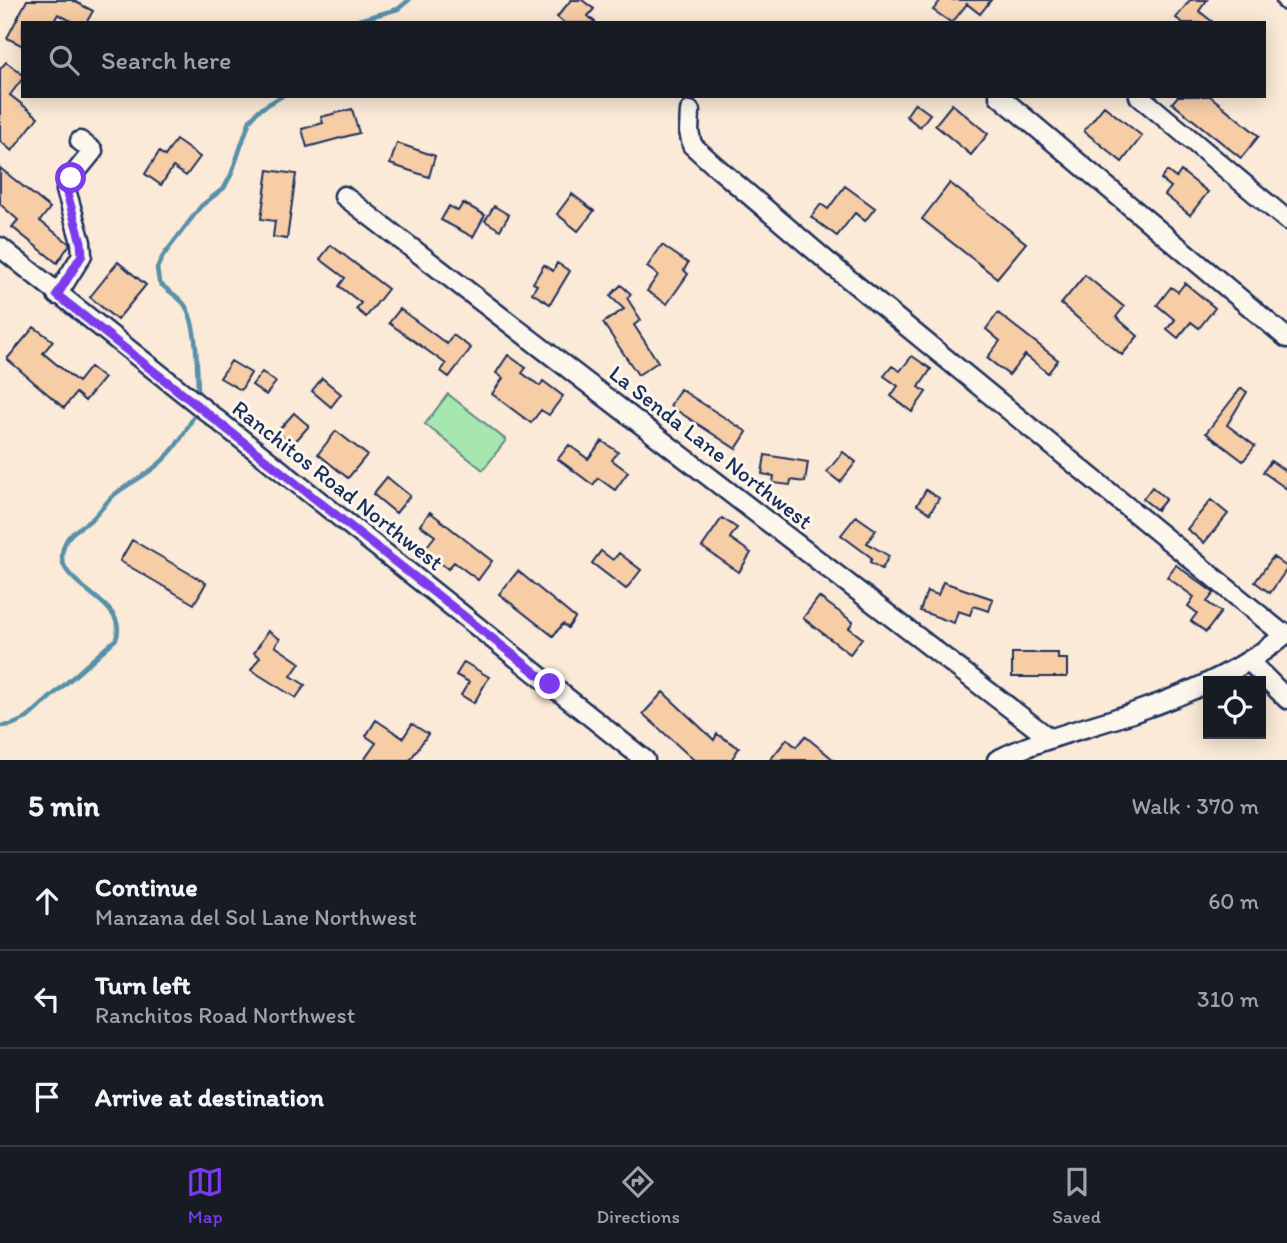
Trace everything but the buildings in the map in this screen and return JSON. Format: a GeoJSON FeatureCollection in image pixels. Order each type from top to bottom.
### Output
{"type":"FeatureCollection","features":[{"type":"Feature","properties":{"kind":"street"},"geometry":{"type":"LineString","coordinates":[[1001,98],[1287,338]]}},
{"type":"Feature","properties":{"kind":"street"},"geometry":{"type":"LineString","coordinates":[[1141,98],[1287,220]]}},
{"type":"Feature","properties":{"kind":"street"},"geometry":{"type":"LineString","coordinates":[[690,111],[688,131],[692,145],[714,165],[834,267],[1285,634],[1250,662],[1136,712],[1049,738],[1004,759]]}},
{"type":"Feature","properties":{"kind":"street"},"geometry":{"type":"LineString","coordinates":[[57,295],[82,255],[81,242],[66,190],[71,178],[93,151],[80,141]]}},
{"type":"Feature","properties":{"kind":"street","name":"La Senda Lane Northwest"},"geometry":{"type":"LineString","coordinates":[[344,196],[1049,738]]}},
{"type":"Feature","properties":{"kind":"street","name":"Ranchitos Road Northwest"},"geometry":{"type":"LineString","coordinates":[[0,247],[645,760]]}},
{"type":"Feature","properties":{"kind":"street"},"geometry":{"type":"LineString","coordinates":[[1250,662],[1287,699]]}},
{"type":"Feature","properties":{"kind":"green space"},"geometry":{"type":"Polygon","coordinates":[[[448,394],[506,440],[483,470],[425,424],[448,394]]]}},
{"type":"Feature","properties":{"kind":"waterway"},"geometry":{"type":"LineString","coordinates":[[355,21],[398,9],[409,0]]}},
{"type":"Feature","properties":{"kind":"waterway"},"geometry":{"type":"LineString","coordinates":[[198,393],[196,347],[189,312],[184,304],[159,282],[157,268],[201,206],[224,188],[250,120],[259,110],[279,98]]}},
{"type":"Feature","properties":{"kind":"waterway"},"geometry":{"type":"LineString","coordinates":[[0,726],[11,725],[27,718],[116,639],[118,625],[113,614],[69,573],[63,562],[65,543],[114,495],[161,462],[177,444],[194,416]]}},
{"type":"Feature","properties":{"kind":"route"},"geometry":{"type":"LineString","coordinates":[[71,178],[66,190],[81,242],[82,255],[57,295],[314,495],[550,684]]}}]}
